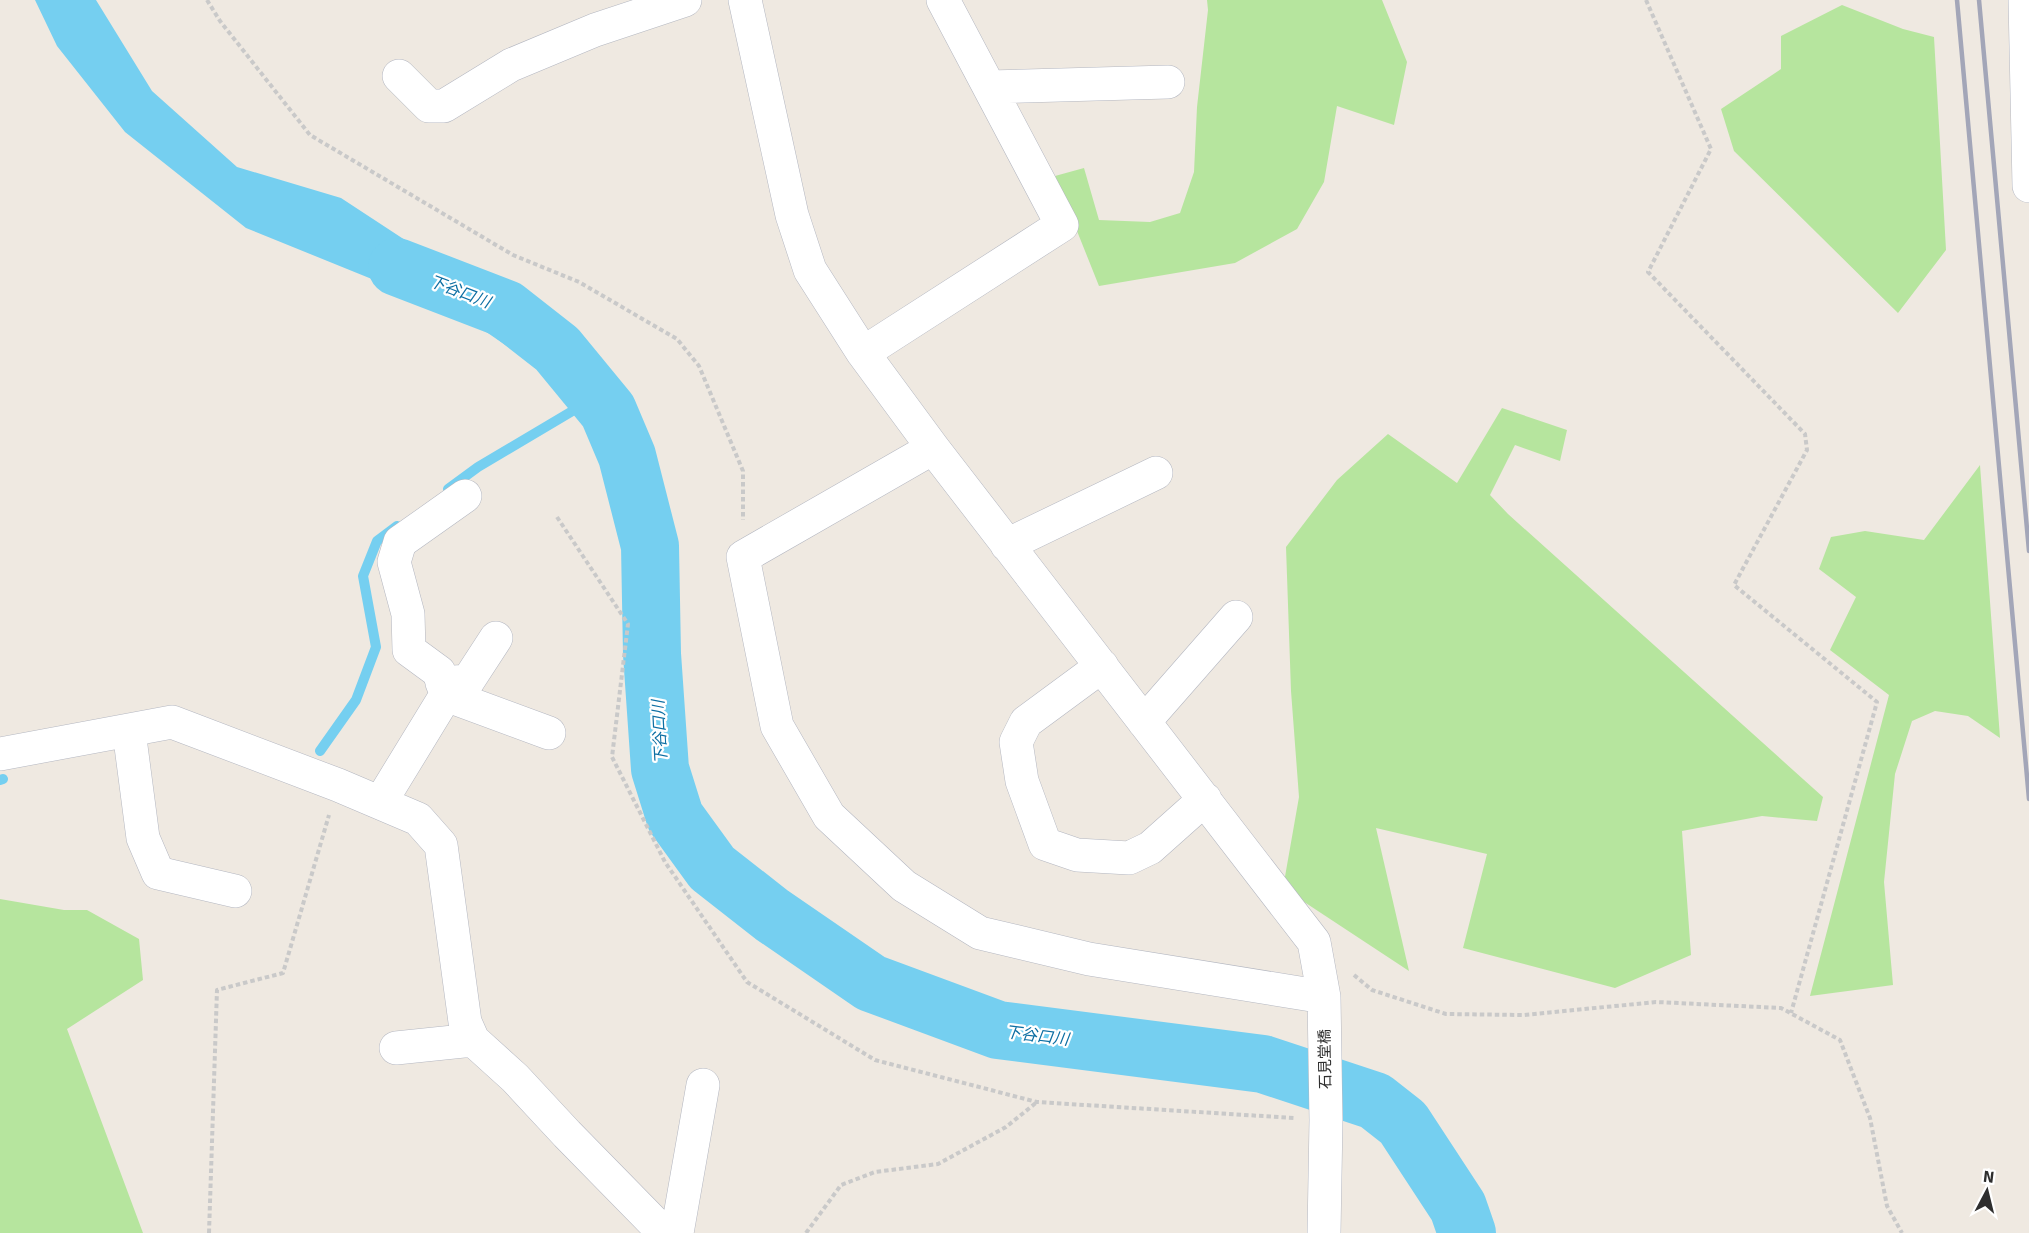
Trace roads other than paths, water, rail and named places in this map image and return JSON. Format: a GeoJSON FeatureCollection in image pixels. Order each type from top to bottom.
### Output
{"type":"FeatureCollection","features":[{"type":"Feature","properties":{"kind":"street"},"geometry":{"type":"LineString","coordinates":[[399,76],[429,106],[444,106],[512,65],[595,30],[685,0]]}},
{"type":"Feature","properties":{"kind":"street"},"geometry":{"type":"LineString","coordinates":[[745,0],[792,215],[810,270],[863,353],[933,448],[1102,666],[1144,722],[1205,799],[1150,848],[1129,858],[1077,855],[1045,844],[1022,781],[1016,742],[1026,722],[1102,666]]}},
{"type":"Feature","properties":{"kind":"street"},"geometry":{"type":"LineString","coordinates":[[863,353],[1062,225],[943,0]]}},
{"type":"Feature","properties":{"kind":"street"},"geometry":{"type":"LineString","coordinates":[[2025,0],[2029,186]]}},
{"type":"Feature","properties":{"kind":"street"},"geometry":{"type":"LineString","coordinates":[[989,87],[1168,82]]}},
{"type":"Feature","properties":{"kind":"street"},"geometry":{"type":"LineString","coordinates":[[933,448],[742,557],[777,726],[829,816],[904,886],[980,933],[1089,959],[1324,997]]}},
{"type":"Feature","properties":{"kind":"street"},"geometry":{"type":"LineString","coordinates":[[1007,545],[1156,472]]}},
{"type":"Feature","properties":{"kind":"street"},"geometry":{"type":"LineString","coordinates":[[444,689],[439,672],[409,650],[408,614],[394,562],[400,542],[465,496]]}},
{"type":"Feature","properties":{"kind":"street"},"geometry":{"type":"LineString","coordinates":[[1144,722],[1236,617]]}},
{"type":"Feature","properties":{"kind":"street"},"geometry":{"type":"LineString","coordinates":[[380,803],[444,689],[468,681],[496,638]]}},
{"type":"Feature","properties":{"kind":"street"},"geometry":{"type":"LineString","coordinates":[[444,689],[549,732]]}},
{"type":"Feature","properties":{"kind":"street"},"geometry":{"type":"LineString","coordinates":[[0,754],[172,722],[338,785],[418,819],[441,845],[465,1022],[473,1040],[515,1078],[664,1233]]}},
{"type":"Feature","properties":{"kind":"street"},"geometry":{"type":"LineString","coordinates":[[129,731],[144,838],[158,873],[235,891]]}},
{"type":"Feature","properties":{"kind":"street","name":"石見堂橋"},"geometry":{"type":"LineString","coordinates":[[1205,799],[1314,942],[1324,997],[1326,1120],[1324,1233]]}},
{"type":"Feature","properties":{"kind":"street"},"geometry":{"type":"LineString","coordinates":[[396,1048],[473,1040]]}},
{"type":"Feature","properties":{"kind":"street"},"geometry":{"type":"LineString","coordinates":[[676,1233],[703,1085]]}},
{"type":"Feature","properties":{"kind":"water"},"geometry":{"type":"Polygon","coordinates":[[[35,0],[96,0],[152,91],[237,167],[341,198],[434,259],[571,390],[463,316],[246,228],[125,132],[57,46],[35,0]]]}},
{"type":"Feature","properties":{"kind":"waterway","name":"下谷口川"},"geometry":{"type":"LineString","coordinates":[[397,267],[506,309],[557,349],[608,411],[627,456],[650,546],[652,654],[660,769],[675,817],[712,868],[772,915],[871,983],[998,1030],[1263,1064],[1375,1101],[1403,1123],[1458,1207],[1467,1233]]}},
{"type":"Feature","properties":{"kind":"waterway"},"geometry":{"type":"LineString","coordinates":[[448,489],[478,467],[596,397]]}},
{"type":"Feature","properties":{"kind":"waterway"},"geometry":{"type":"LineString","coordinates":[[320,751],[356,700],[376,647],[363,576],[377,541],[397,526]]}},
{"type":"Feature","properties":{"kind":"railway"},"geometry":{"type":"LineString","coordinates":[[1957,0],[2029,799]]}},
{"type":"Feature","properties":{"kind":"railway"},"geometry":{"type":"LineString","coordinates":[[1979,0],[2029,551]]}}]}
